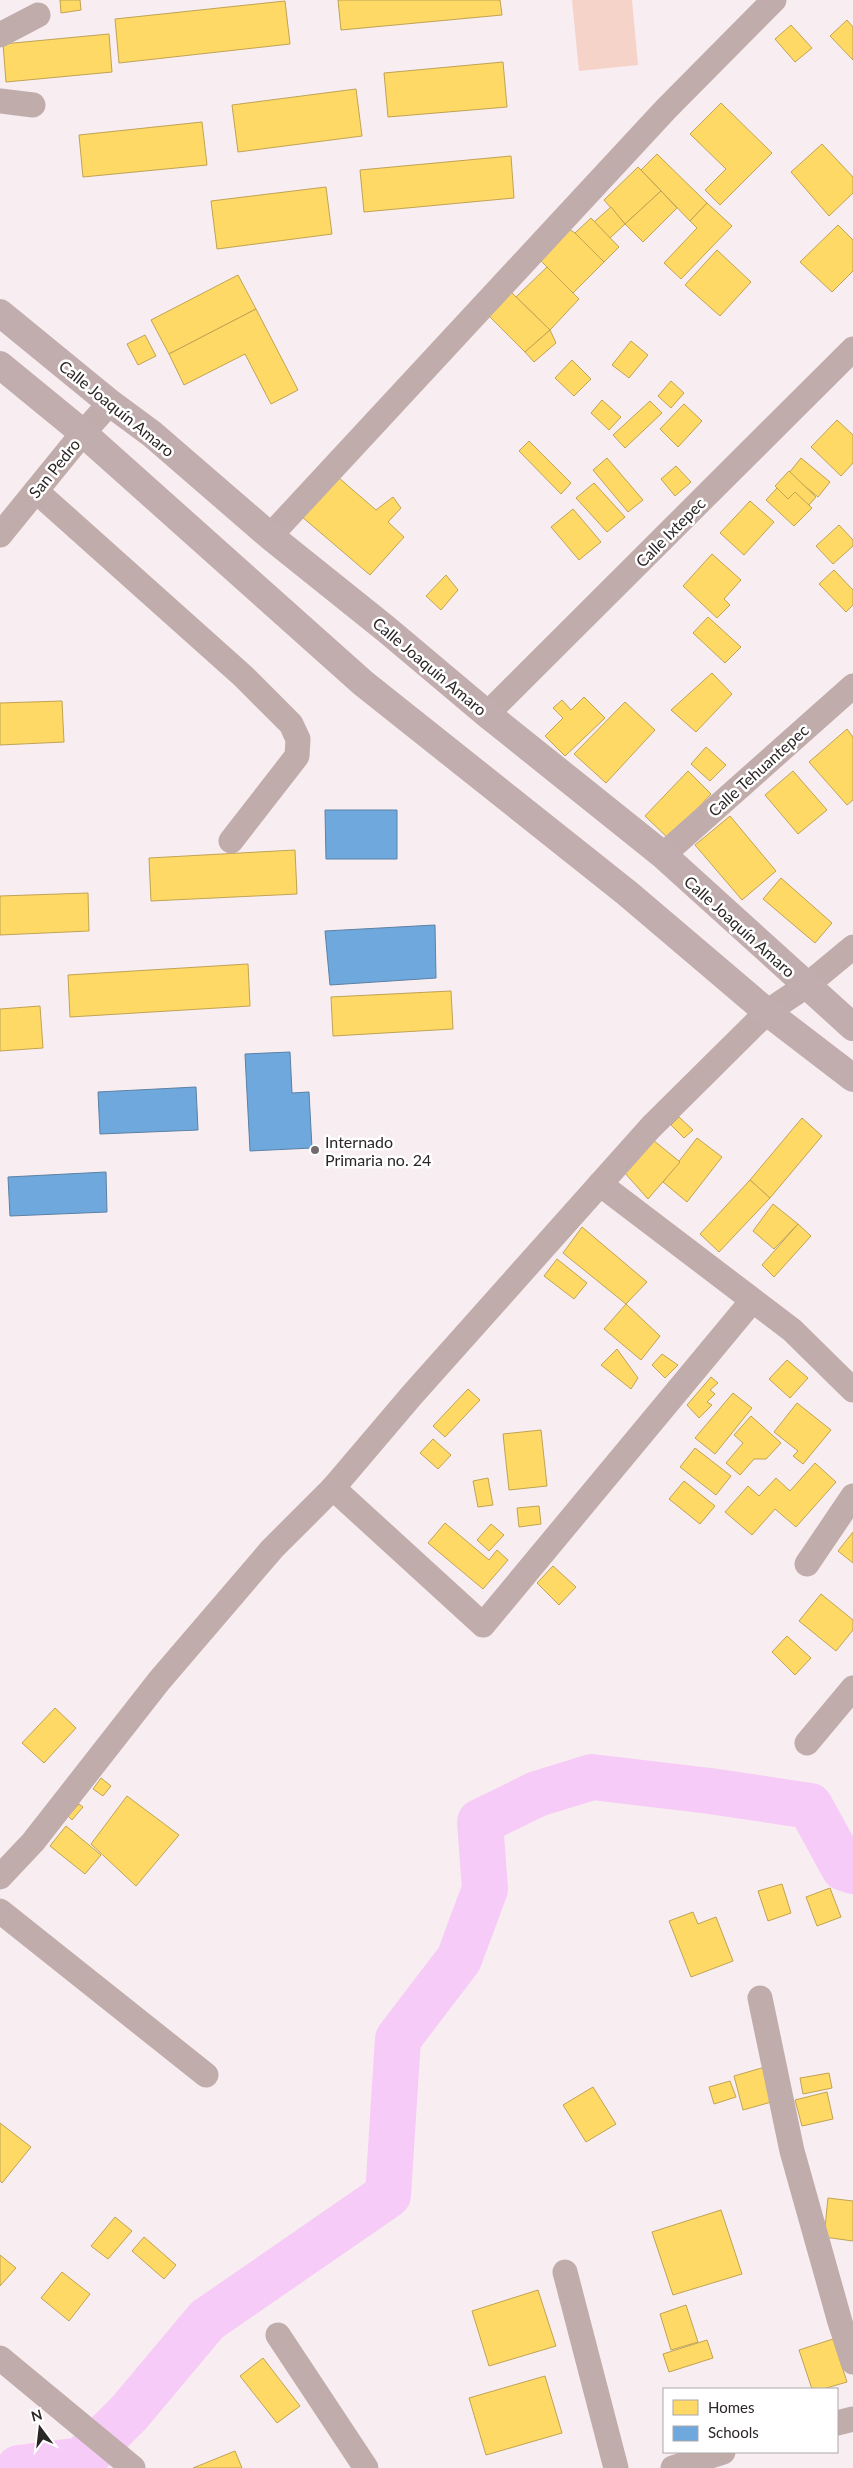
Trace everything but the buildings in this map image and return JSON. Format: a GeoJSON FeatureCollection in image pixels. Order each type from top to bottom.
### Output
{"type":"FeatureCollection","features":[{"type":"Feature","properties":{"kind":"main road","name":"Calle Joaquín Amaro"},"geometry":{"type":"LineString","coordinates":[[0,313],[110,403],[152,434],[270,536],[663,855],[853,1027]]}},
{"type":"Feature","properties":{"kind":"main road"},"geometry":{"type":"LineString","coordinates":[[0,365],[83,432],[363,683],[626,893],[767,1012],[853,1078]]}},
{"type":"Feature","properties":{"kind":"street"},"geometry":{"type":"LineString","coordinates":[[270,536],[660,116],[774,0]]}},
{"type":"Feature","properties":{"kind":"street"},"geometry":{"type":"LineString","coordinates":[[0,35],[38,15]]}},
{"type":"Feature","properties":{"kind":"street"},"geometry":{"type":"LineString","coordinates":[[0,102],[33,105]]}},
{"type":"Feature","properties":{"kind":"street","name":"Calle Ixtepec"},"geometry":{"type":"LineString","coordinates":[[487,714],[853,349]]}},
{"type":"Feature","properties":{"kind":"street","name":"San Pedro"},"geometry":{"type":"LineString","coordinates":[[0,535],[83,432],[110,403]]}},
{"type":"Feature","properties":{"kind":"street"},"geometry":{"type":"LineString","coordinates":[[36,491],[243,676],[291,724],[298,739],[297,756],[230,841]]}},
{"type":"Feature","properties":{"kind":"street","name":"Calle Tehuantepec"},"geometry":{"type":"LineString","coordinates":[[663,855],[853,686]]}},
{"type":"Feature","properties":{"kind":"street"},"geometry":{"type":"LineString","coordinates":[[0,1877],[33,1842],[159,1681],[259,1564],[333,1488],[412,1395],[651,1127],[767,1012],[806,986],[853,947]]}},
{"type":"Feature","properties":{"kind":"street"},"geometry":{"type":"LineString","coordinates":[[600,1184],[792,1330],[853,1390]]}},
{"type":"Feature","properties":{"kind":"street"},"geometry":{"type":"LineString","coordinates":[[333,1488],[483,1625],[752,1301]]}},
{"type":"Feature","properties":{"kind":"street"},"geometry":{"type":"LineString","coordinates":[[807,1564],[853,1496]]}},
{"type":"Feature","properties":{"kind":"street"},"geometry":{"type":"LineString","coordinates":[[807,1743],[853,1688]]}},
{"type":"Feature","properties":{"kind":"street"},"geometry":{"type":"LineString","coordinates":[[0,1911],[206,2076]]}},
{"type":"Feature","properties":{"kind":"street"},"geometry":{"type":"LineString","coordinates":[[760,1998],[792,2151],[853,2362]]}},
{"type":"Feature","properties":{"kind":"street"},"geometry":{"type":"LineString","coordinates":[[565,2272],[616,2468]]}},
{"type":"Feature","properties":{"kind":"street"},"geometry":{"type":"LineString","coordinates":[[278,2335],[366,2468]]}},
{"type":"Feature","properties":{"kind":"street"},"geometry":{"type":"LineString","coordinates":[[0,2358],[128,2463]]}},
{"type":"Feature","properties":{"kind":"street"},"geometry":{"type":"LineString","coordinates":[[838,2423],[853,2419]]}},
{"type":"Feature","properties":{"kind":"street"},"geometry":{"type":"LineString","coordinates":[[673,2468],[720,2453]]}},
{"type":"Feature","properties":{"kind":"shaded area"},"geometry":{"type":"Polygon","coordinates":[[[572,0],[632,0],[638,65],[579,71],[572,0]]]}},
{"type":"Feature","properties":{"kind":"waterway"},"geometry":{"type":"LineString","coordinates":[[19,2468],[82,2460],[129,2413],[207,2320],[388,2195],[398,2039],[459,1959],[485,1889],[480,1822],[537,1794],[592,1777],[710,1791],[810,1806],[844,1868],[853,1871]]}},
{"type":"Feature","properties":{"kind":"place","name":"Internado Primaria no. 24"},"geometry":{"type":"Point","coordinates":[315,1150]}}]}
